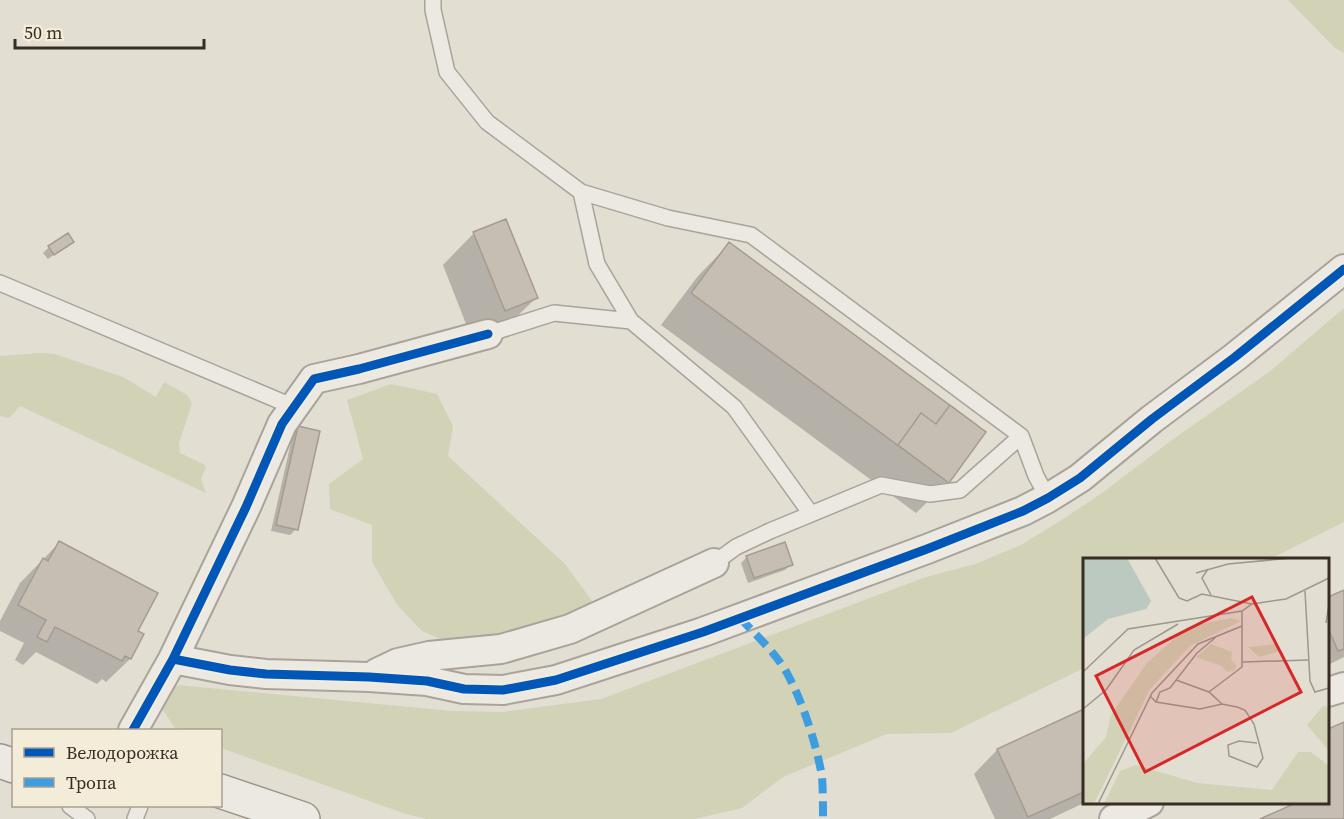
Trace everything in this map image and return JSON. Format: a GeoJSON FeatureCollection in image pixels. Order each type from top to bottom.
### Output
{"type":"FeatureCollection","features":[{"type":"Feature","properties":{"kind":"street"},"geometry":{"type":"LineString","coordinates":[[173,659],[266,674],[427,681],[485,691],[532,686],[556,680],[703,632],[998,521],[1048,498],[1080,478],[1344,269]]}},
{"type":"Feature","properties":{"kind":"street"},"geometry":{"type":"LineString","coordinates":[[135,729],[173,659],[246,507],[282,424],[314,379],[488,334]]}},
{"type":"Feature","properties":{"kind":"street"},"geometry":{"type":"LineString","coordinates":[[369,677],[398,663],[429,656],[501,649],[570,630],[714,563]]}},
{"type":"Feature","properties":{"kind":"street"},"geometry":{"type":"LineString","coordinates":[[1329,692],[1344,687]]}},
{"type":"Feature","properties":{"kind":"street"},"geometry":{"type":"LineString","coordinates":[[222,792],[303,819]]}},
{"type":"Feature","properties":{"kind":"street"},"geometry":{"type":"LineString","coordinates":[[1114,819],[1145,804]]}},
{"type":"Feature","properties":{"kind":"lane"},"geometry":{"type":"LineString","coordinates":[[433,0],[433,10],[447,72],[487,122],[581,192],[668,218],[751,235],[1021,436],[1036,476],[1048,498]]}},
{"type":"Feature","properties":{"kind":"lane"},"geometry":{"type":"LineString","coordinates":[[581,192],[597,264],[630,321],[734,407],[811,514]]}},
{"type":"Feature","properties":{"kind":"lane"},"geometry":{"type":"LineString","coordinates":[[0,282],[294,407]]}},
{"type":"Feature","properties":{"kind":"lane"},"geometry":{"type":"LineString","coordinates":[[488,334],[554,313],[630,321]]}},
{"type":"Feature","properties":{"kind":"lane"},"geometry":{"type":"LineString","coordinates":[[714,563],[736,547],[881,485],[930,494],[960,490],[1021,436]]}},
{"type":"Feature","properties":{"kind":"lane"},"geometry":{"type":"LineString","coordinates":[[71,807],[87,819]]}},
{"type":"Feature","properties":{"kind":"green space"},"geometry":{"type":"Polygon","coordinates":[[[1288,0],[1344,0],[1344,53],[1335,48],[1288,0]]]}},
{"type":"Feature","properties":{"kind":"green space"},"geometry":{"type":"Polygon","coordinates":[[[1344,308],[1344,522],[1272,558],[1083,558],[1083,668],[951,733],[887,734],[783,777],[742,808],[695,819],[426,819],[406,814],[222,748],[222,729],[178,729],[160,706],[165,694],[178,685],[452,711],[502,712],[601,699],[923,578],[975,564],[1021,545],[1102,493],[1172,440],[1269,372],[1344,308]]]}},
{"type":"Feature","properties":{"kind":"green space"},"geometry":{"type":"Polygon","coordinates":[[[55,354],[123,377],[156,397],[164,382],[187,395],[192,403],[179,443],[180,453],[206,467],[201,479],[206,493],[20,406],[9,418],[0,416],[0,356],[55,354]]]}},
{"type":"Feature","properties":{"kind":"green space"},"geometry":{"type":"Polygon","coordinates":[[[391,384],[437,394],[453,426],[448,456],[565,564],[592,601],[582,610],[539,628],[445,641],[422,631],[398,606],[372,562],[372,525],[330,509],[329,484],[363,459],[347,400],[391,384]]]}},
{"type":"Feature","properties":{"kind":"building"},"geometry":{"type":"Polygon","coordinates":[[[506,219],[538,298],[505,311],[473,232],[506,219]]]}},
{"type":"Feature","properties":{"kind":"building"},"geometry":{"type":"Polygon","coordinates":[[[68,233],[74,242],[54,255],[48,246],[68,233]]]}},
{"type":"Feature","properties":{"kind":"building"},"geometry":{"type":"Polygon","coordinates":[[[729,242],[986,432],[949,483],[691,293],[729,242]]]}},
{"type":"Feature","properties":{"kind":"building"},"geometry":{"type":"Polygon","coordinates":[[[950,405],[986,432],[949,483],[898,445],[921,413],[936,424],[950,405]]]}},
{"type":"Feature","properties":{"kind":"building"},"geometry":{"type":"Polygon","coordinates":[[[298,426],[320,431],[298,530],[276,525],[298,426]]]}},
{"type":"Feature","properties":{"kind":"building"},"geometry":{"type":"Polygon","coordinates":[[[59,541],[158,593],[138,631],[144,634],[131,659],[125,656],[122,661],[55,627],[47,642],[37,637],[46,620],[18,605],[43,558],[48,561],[59,541]]]}},
{"type":"Feature","properties":{"kind":"building"},"geometry":{"type":"Polygon","coordinates":[[[785,542],[793,565],[754,578],[746,556],[785,542]]]}},
{"type":"Feature","properties":{"kind":"building"},"geometry":{"type":"Polygon","coordinates":[[[1344,590],[1344,649],[1338,651],[1329,630],[1329,597],[1344,590]]]}},
{"type":"Feature","properties":{"kind":"building"},"geometry":{"type":"Polygon","coordinates":[[[1083,709],[1083,792],[1028,817],[997,749],[1083,709]]]}},
{"type":"Feature","properties":{"kind":"building"},"geometry":{"type":"Polygon","coordinates":[[[1344,722],[1344,819],[1260,819],[1294,804],[1329,804],[1329,729],[1344,722]]]}},
{"type":"Feature","properties":{"kind":"marked path"},"geometry":{"type":"LineString","coordinates":[[740,618],[778,660],[799,698],[820,765],[823,819]]}},
{"type":"Feature","properties":{"kind":"cycle path"},"geometry":{"type":"LineString","coordinates":[[173,659],[266,674],[369,677],[427,681],[464,689],[503,690],[556,680],[703,632],[927,549],[1023,511],[1048,498],[1080,478],[1344,269]]}},
{"type":"Feature","properties":{"kind":"cycle path"},"geometry":{"type":"LineString","coordinates":[[134,729],[173,659],[246,507],[282,424],[314,379],[488,334]]}}]}
